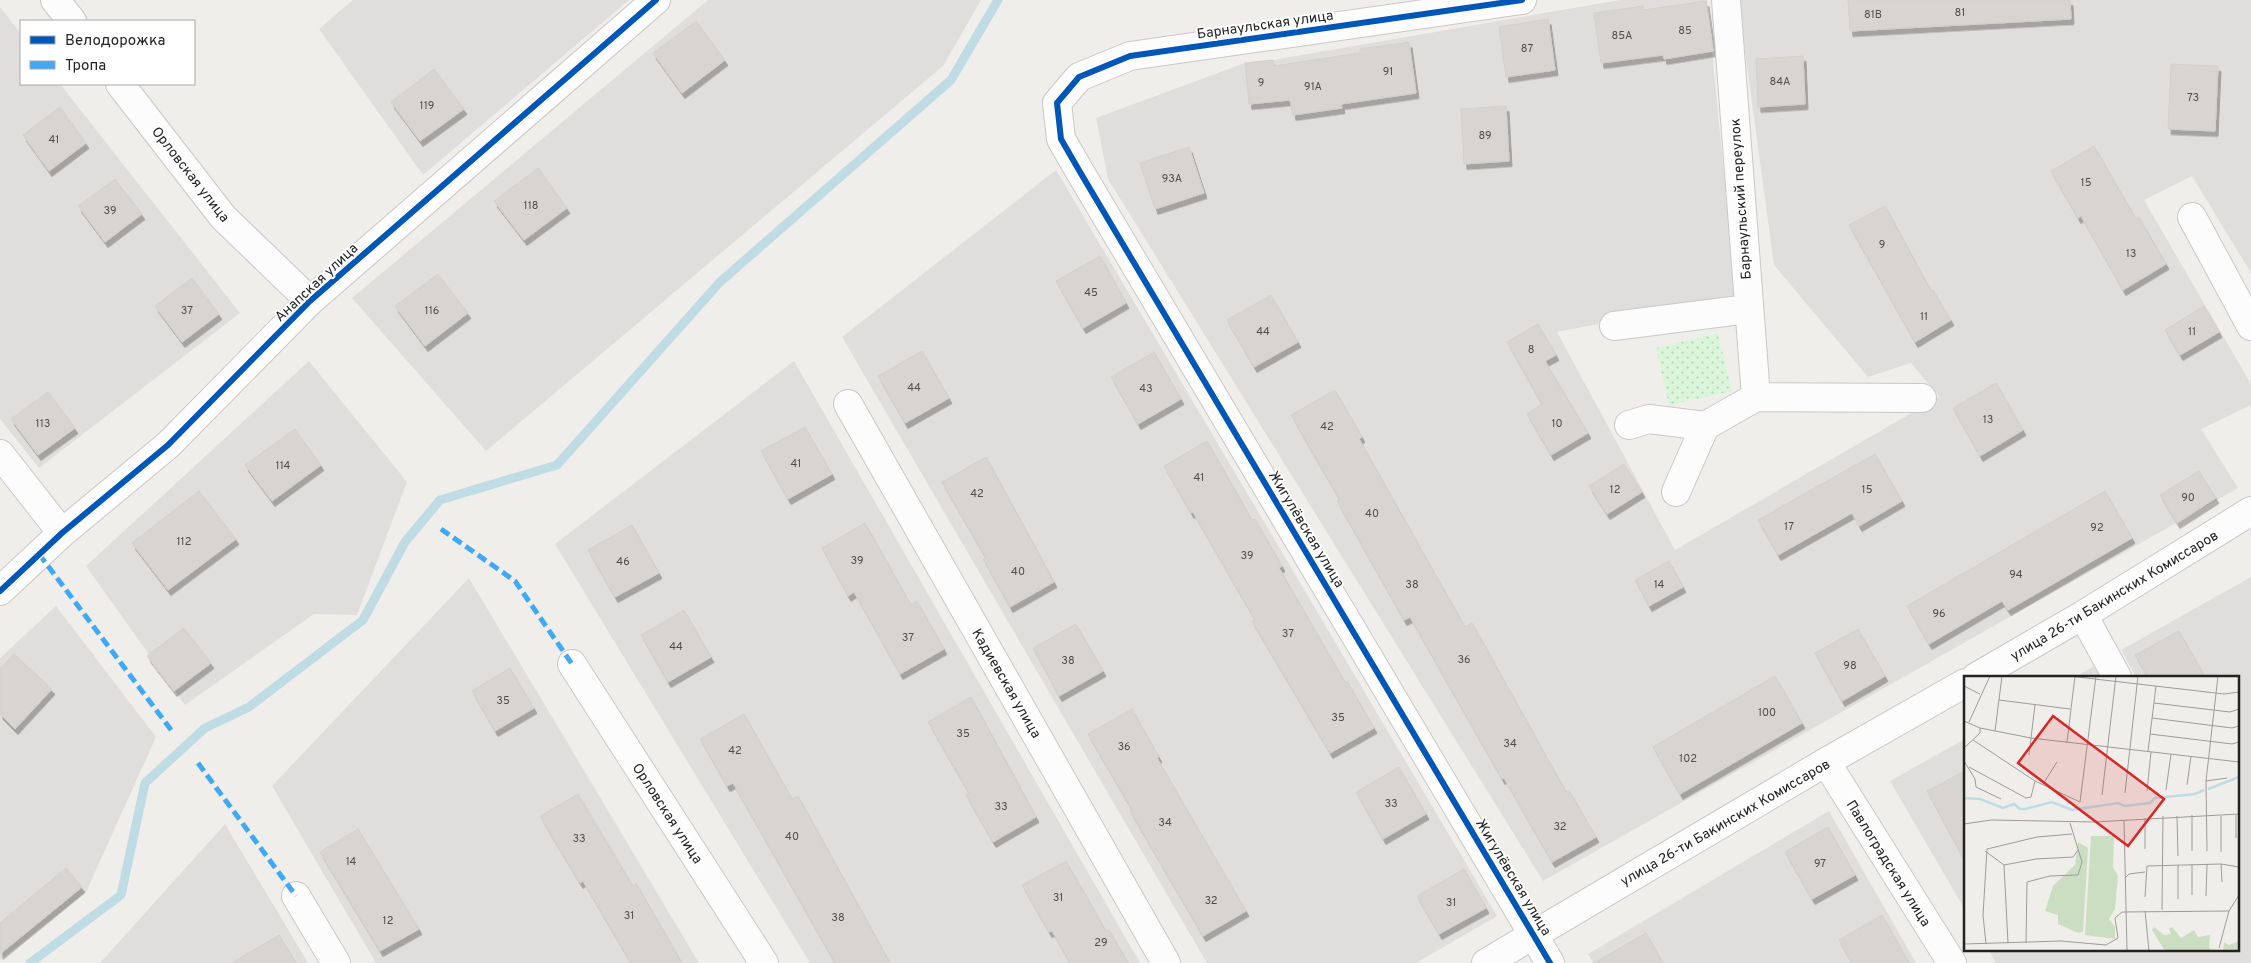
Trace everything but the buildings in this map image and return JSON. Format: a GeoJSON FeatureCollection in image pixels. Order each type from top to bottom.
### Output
{"type":"FeatureCollection","features":[{"type":"Feature","properties":{"kind":"street"},"geometry":{"type":"LineString","coordinates":[[55,0],[71,20]]}},
{"type":"Feature","properties":{"kind":"street","name":"Анапская улица"},"geometry":{"type":"LineString","coordinates":[[0,591],[62,532],[168,446],[310,301],[656,0]]}},
{"type":"Feature","properties":{"kind":"street","name":"Барнаульская улица"},"geometry":{"type":"LineString","coordinates":[[1057,103],[1079,78],[1130,56],[1522,0]]}},
{"type":"Feature","properties":{"kind":"street","name":"Барнаульский переулок"},"geometry":{"type":"LineString","coordinates":[[1726,0],[1756,397]]}},
{"type":"Feature","properties":{"kind":"street","name":"Орловская улица"},"geometry":{"type":"LineString","coordinates":[[121,85],[223,217],[310,301]]}},
{"type":"Feature","properties":{"kind":"street","name":"Жигулёвская улица"},"geometry":{"type":"LineString","coordinates":[[1057,103],[1061,138],[1080,172],[1550,963]]}},
{"type":"Feature","properties":{"kind":"street"},"geometry":{"type":"LineString","coordinates":[[2192,217],[2251,326]]}},
{"type":"Feature","properties":{"kind":"street"},"geometry":{"type":"LineString","coordinates":[[1614,326],[1748,309]]}},
{"type":"Feature","properties":{"kind":"street"},"geometry":{"type":"LineString","coordinates":[[1629,425],[1648,419],[1705,426],[1756,397],[1922,398]]}},
{"type":"Feature","properties":{"kind":"street","name":"Кадиевская улица"},"geometry":{"type":"LineString","coordinates":[[848,404],[1166,963]]}},
{"type":"Feature","properties":{"kind":"street"},"geometry":{"type":"LineString","coordinates":[[1676,492],[1705,426]]}},
{"type":"Feature","properties":{"kind":"street"},"geometry":{"type":"LineString","coordinates":[[0,454],[62,532]]}},
{"type":"Feature","properties":{"kind":"street","name":"улица 26-ти Бакинских Комиссаров"},"geometry":{"type":"LineString","coordinates":[[1978,676],[2083,616],[2251,511]]}},
{"type":"Feature","properties":{"kind":"street"},"geometry":{"type":"LineString","coordinates":[[2083,616],[2116,676]]}},
{"type":"Feature","properties":{"kind":"street","name":"Орловская улица"},"geometry":{"type":"LineString","coordinates":[[572,664],[764,963]]}},
{"type":"Feature","properties":{"kind":"street","name":"улица 26-ти Бакинских Комиссаров"},"geometry":{"type":"LineString","coordinates":[[1486,963],[1826,762],[1964,684]]}},
{"type":"Feature","properties":{"kind":"street","name":"Павлоградская улица"},"geometry":{"type":"LineString","coordinates":[[1826,762],[1952,963]]}},
{"type":"Feature","properties":{"kind":"street"},"geometry":{"type":"LineString","coordinates":[[296,896],[336,963]]}},
{"type":"Feature","properties":{"kind":"shaded area"},"geometry":{"type":"Polygon","coordinates":[[[353,0],[629,0],[423,175],[319,29],[353,0]]]}},
{"type":"Feature","properties":{"kind":"shaded area"},"geometry":{"type":"Polygon","coordinates":[[[708,0],[981,0],[943,66],[486,451],[352,298],[708,0]]]}},
{"type":"Feature","properties":{"kind":"shaded area"},"geometry":{"type":"Polygon","coordinates":[[[1620,0],[1707,0],[1736,297],[1557,332],[1675,550],[1939,397],[1911,363],[1868,377],[1774,265],[1738,0],[2251,0],[2251,273],[2192,176],[2144,200],[2251,384],[2251,405],[2201,429],[2238,488],[1543,881],[1108,179],[1096,118],[1245,63],[1273,60],[1620,0]]]}},
{"type":"Feature","properties":{"kind":"shaded area"},"geometry":{"type":"Polygon","coordinates":[[[0,7],[20,33],[20,85],[61,85],[240,313],[39,468],[0,419],[0,7]]]}},
{"type":"Feature","properties":{"kind":"shaded area"},"geometry":{"type":"Polygon","coordinates":[[[1056,170],[1497,916],[1416,963],[1207,963],[842,337],[1056,170]]]}},
{"type":"Feature","properties":{"kind":"shaded area"},"geometry":{"type":"Polygon","coordinates":[[[309,361],[407,482],[357,615],[314,614],[185,705],[86,566],[309,361]]]}},
{"type":"Feature","properties":{"kind":"shaded area"},"geometry":{"type":"Polygon","coordinates":[[[794,361],[1140,963],[810,963],[555,544],[794,361]]]}},
{"type":"Feature","properties":{"kind":"shaded area"},"geometry":{"type":"Polygon","coordinates":[[[2251,577],[2251,963],[1996,963],[1989,950],[2238,950],[2238,676],[2135,676],[2121,650],[2251,577]]]}},
{"type":"Feature","properties":{"kind":"shaded area"},"geometry":{"type":"Polygon","coordinates":[[[469,578],[699,963],[376,963],[272,786],[469,578]]]}},
{"type":"Feature","properties":{"kind":"shaded area"},"geometry":{"type":"Polygon","coordinates":[[[56,606],[156,737],[86,892],[0,960],[0,658],[56,606]]]}},
{"type":"Feature","properties":{"kind":"shaded area"},"geometry":{"type":"Polygon","coordinates":[[[2096,665],[2102,676],[2077,676],[2096,665]]]}},
{"type":"Feature","properties":{"kind":"shaded area"},"geometry":{"type":"Polygon","coordinates":[[[1964,740],[1964,908],[1890,781],[1964,740]]]}},
{"type":"Feature","properties":{"kind":"shaded area"},"geometry":{"type":"Polygon","coordinates":[[[1829,811],[1916,963],[1593,963],[1588,954],[1829,811]]]}},
{"type":"Feature","properties":{"kind":"shaded area"},"geometry":{"type":"Polygon","coordinates":[[[225,824],[308,963],[100,963],[225,824]]]}},
{"type":"Feature","properties":{"kind":"green space"},"geometry":{"type":"Polygon","coordinates":[[[1718,333],[1732,391],[1669,405],[1656,348],[1718,333]]]}},
{"type":"Feature","properties":{"kind":"waterway"},"geometry":{"type":"LineString","coordinates":[[30,963],[121,895],[145,783],[205,728],[249,707],[363,620],[405,542],[440,500],[557,465],[720,282],[951,80],[998,0]]}},
{"type":"Feature","properties":{"kind":"marked path"},"geometry":{"type":"LineString","coordinates":[[441,529],[515,581],[572,664]]}},
{"type":"Feature","properties":{"kind":"marked path"},"geometry":{"type":"LineString","coordinates":[[39,554],[172,731]]}},
{"type":"Feature","properties":{"kind":"marked path"},"geometry":{"type":"LineString","coordinates":[[198,763],[296,896]]}},
{"type":"Feature","properties":{"kind":"cycle path"},"geometry":{"type":"LineString","coordinates":[[0,591],[62,533],[168,445],[310,301],[656,0]]}},
{"type":"Feature","properties":{"kind":"cycle path"},"geometry":{"type":"LineString","coordinates":[[1522,0],[1130,56],[1079,77],[1057,103],[1061,139],[1550,963]]}}]}
